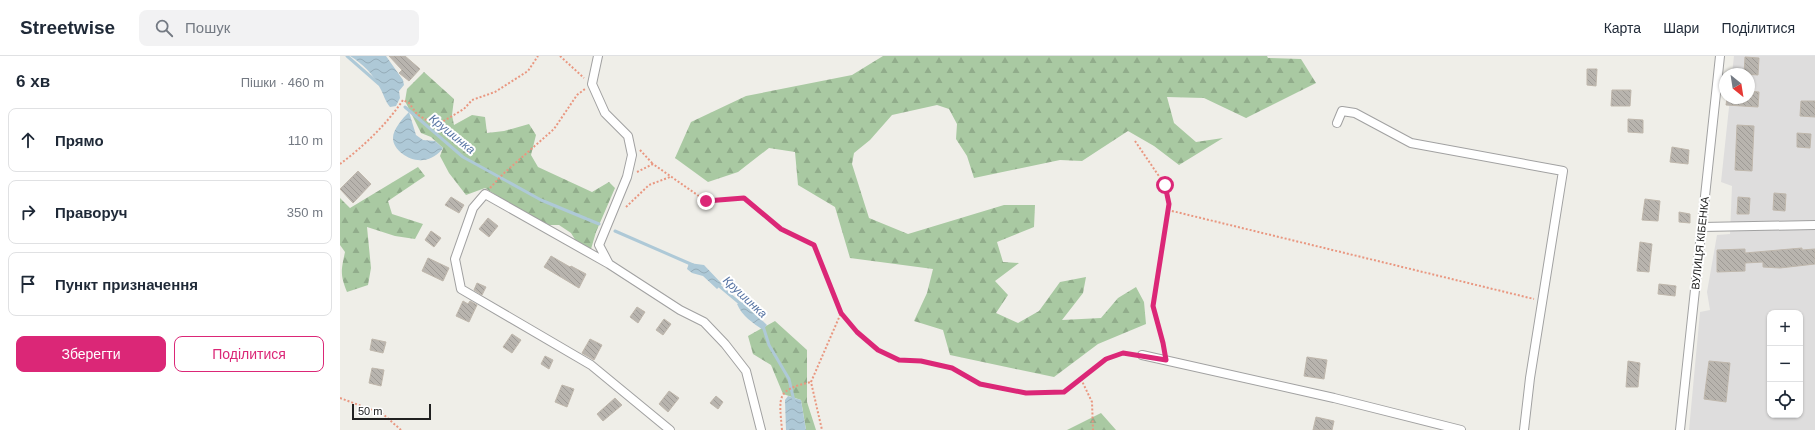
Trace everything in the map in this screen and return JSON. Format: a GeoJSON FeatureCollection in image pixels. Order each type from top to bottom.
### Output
{"type":"FeatureCollection","features":[{"type":"Feature","properties":{"kind":"street"},"geometry":{"type":"LineString","coordinates":[[598,56],[592,84],[605,113],[628,136],[632,155],[628,177],[598,245],[609,264]]}},
{"type":"Feature","properties":{"kind":"street","name":"ВУЛИЦЯ КІБЕНКА"},"geometry":{"type":"LineString","coordinates":[[1680,430],[1720,56]]}},
{"type":"Feature","properties":{"kind":"street"},"geometry":{"type":"LineString","coordinates":[[1337,123],[1342,111],[1355,113],[1411,143],[1562,171],[1530,378],[1524,430]]}},
{"type":"Feature","properties":{"kind":"street"},"geometry":{"type":"LineString","coordinates":[[666,429],[591,365],[461,289],[455,259],[473,208],[484,194],[609,264],[680,310],[704,322],[725,344],[746,371],[761,430]]}},
{"type":"Feature","properties":{"kind":"street"},"geometry":{"type":"LineString","coordinates":[[1702,227],[1815,225]]}},
{"type":"Feature","properties":{"kind":"street"},"geometry":{"type":"LineString","coordinates":[[1142,355],[1334,398],[1461,430]]}},
{"type":"Feature","properties":{"kind":"path"},"geometry":{"type":"LineString","coordinates":[[340,164],[352,155],[395,113],[403,100],[409,102],[417,114],[431,123],[440,123],[464,109],[472,100],[495,92],[528,71],[538,56]]}},
{"type":"Feature","properties":{"kind":"path"},"geometry":{"type":"LineString","coordinates":[[497,180],[554,128],[577,95],[592,84],[560,56]]}},
{"type":"Feature","properties":{"kind":"path"},"geometry":{"type":"LineString","coordinates":[[1135,141],[1165,185],[1169,204],[1153,306],[1166,360]]}},
{"type":"Feature","properties":{"kind":"path"},"geometry":{"type":"LineString","coordinates":[[628,177],[653,164],[706,201],[744,198],[781,229],[814,245],[841,313],[857,332],[878,350],[899,360],[921,361],[952,368],[980,384],[1026,393],[1064,392],[1106,359],[1123,353],[1142,355]]}},
{"type":"Feature","properties":{"kind":"path"},"geometry":{"type":"LineString","coordinates":[[609,221],[649,185],[670,177]]}},
{"type":"Feature","properties":{"kind":"path"},"geometry":{"type":"LineString","coordinates":[[1168,210],[1542,301]]}},
{"type":"Feature","properties":{"kind":"path"},"geometry":{"type":"LineString","coordinates":[[822,430],[811,382],[841,313]]}},
{"type":"Feature","properties":{"kind":"path"},"geometry":{"type":"LineString","coordinates":[[1081,379],[1092,402],[1093,430]]}},
{"type":"Feature","properties":{"kind":"path"},"geometry":{"type":"LineString","coordinates":[[782,430],[780,397],[785,391],[795,386],[811,382]]}},
{"type":"Feature","properties":{"kind":"path"},"geometry":{"type":"LineString","coordinates":[[340,398],[383,414],[401,430]]}},
{"type":"Feature","properties":{"kind":"shaded area"},"geometry":{"type":"Polygon","coordinates":[[[1734,56],[1815,56],[1815,430],[1689,430],[1700,312],[1710,310],[1707,292],[1717,235],[1730,234],[1732,186],[1721,182],[1729,104],[1755,104],[1755,68],[1733,68],[1734,56]]]}},
{"type":"Feature","properties":{"kind":"green space"},"geometry":{"type":"Polygon","coordinates":[[[883,56],[1267,56],[1268,58],[1301,59],[1316,83],[1246,118],[1204,98],[1167,97],[1174,123],[1196,142],[1223,138],[1179,165],[1154,146],[1128,131],[1082,161],[1060,160],[974,178],[967,156],[956,139],[957,124],[949,109],[937,105],[892,115],[870,140],[854,153],[852,164],[869,218],[908,234],[1004,205],[1035,205],[1034,227],[997,242],[1003,262],[1019,263],[995,281],[1008,295],[996,313],[1018,323],[1039,311],[1060,282],[1086,277],[1083,293],[1062,320],[1101,318],[1118,298],[1136,287],[1144,302],[1146,324],[1098,344],[1054,377],[950,355],[943,330],[914,321],[927,293],[933,269],[850,258],[835,207],[798,185],[795,152],[769,148],[738,172],[708,182],[675,158],[691,122],[746,96],[852,75],[883,56]]]}},
{"type":"Feature","properties":{"kind":"green space"},"geometry":{"type":"Polygon","coordinates":[[[424,72],[454,99],[452,115],[454,125],[472,115],[485,117],[487,133],[504,131],[529,124],[536,135],[531,155],[538,167],[592,192],[609,182],[615,188],[596,232],[591,249],[582,251],[571,233],[559,225],[543,225],[485,188],[466,195],[449,173],[440,156],[443,148],[431,137],[421,133],[405,101],[407,89],[424,72]]]}},
{"type":"Feature","properties":{"kind":"green space"},"geometry":{"type":"Polygon","coordinates":[[[418,167],[425,176],[388,201],[392,214],[423,224],[415,239],[395,236],[367,227],[371,268],[368,285],[347,292],[343,281],[342,272],[345,252],[340,245],[340,198],[350,208],[418,167]]]}},
{"type":"Feature","properties":{"kind":"green space"},"geometry":{"type":"Polygon","coordinates":[[[775,321],[807,350],[807,402],[816,430],[806,430],[801,400],[783,394],[771,365],[753,354],[748,336],[775,321]]]}},
{"type":"Feature","properties":{"kind":"green space"},"geometry":{"type":"Polygon","coordinates":[[[1101,413],[1116,430],[1067,430],[1101,413]]]}},
{"type":"Feature","properties":{"kind":"water"},"geometry":{"type":"Polygon","coordinates":[[[350,56],[386,56],[403,80],[404,85],[399,91],[400,98],[396,106],[390,107],[371,74],[359,62],[350,56]]]}},
{"type":"Feature","properties":{"kind":"water"},"geometry":{"type":"Polygon","coordinates":[[[409,112],[416,135],[423,140],[435,141],[443,148],[431,158],[426,160],[418,160],[408,157],[399,151],[394,143],[393,135],[396,127],[409,112]]]}},
{"type":"Feature","properties":{"kind":"water"},"geometry":{"type":"Polygon","coordinates":[[[689,263],[704,265],[722,284],[717,289],[703,276],[692,273],[687,269],[689,263]]]}},
{"type":"Feature","properties":{"kind":"water"},"geometry":{"type":"Polygon","coordinates":[[[743,302],[767,325],[763,330],[748,319],[739,308],[737,304],[743,302]]]}},
{"type":"Feature","properties":{"kind":"water"},"geometry":{"type":"Polygon","coordinates":[[[788,396],[801,400],[806,430],[786,430],[785,400],[788,396]]]}},
{"type":"Feature","properties":{"kind":"building"},"geometry":{"type":"Polygon","coordinates":[[[389,56],[405,56],[420,69],[409,81],[399,73],[402,70],[389,56]]]}},
{"type":"Feature","properties":{"kind":"building"},"geometry":{"type":"Polygon","coordinates":[[[1745,57],[1759,58],[1758,75],[1755,75],[1755,68],[1744,68],[1745,57]]]}},
{"type":"Feature","properties":{"kind":"building"},"geometry":{"type":"Polygon","coordinates":[[[1587,69],[1597,69],[1596,86],[1587,85],[1587,69]]]}},
{"type":"Feature","properties":{"kind":"building"},"geometry":{"type":"Polygon","coordinates":[[[1612,90],[1631,90],[1630,106],[1611,106],[1612,90]]]}},
{"type":"Feature","properties":{"kind":"building"},"geometry":{"type":"Polygon","coordinates":[[[1755,92],[1759,92],[1758,107],[1726,105],[1755,104],[1755,92]]]}},
{"type":"Feature","properties":{"kind":"building"},"geometry":{"type":"Polygon","coordinates":[[[1801,101],[1815,101],[1815,117],[1800,116],[1801,101]]]}},
{"type":"Feature","properties":{"kind":"building"},"geometry":{"type":"Polygon","coordinates":[[[1628,119],[1643,120],[1643,133],[1628,132],[1628,119]]]}},
{"type":"Feature","properties":{"kind":"building"},"geometry":{"type":"Polygon","coordinates":[[[1737,125],[1754,126],[1752,171],[1735,170],[1737,125]]]}},
{"type":"Feature","properties":{"kind":"building"},"geometry":{"type":"Polygon","coordinates":[[[1797,133],[1811,134],[1810,148],[1797,147],[1797,133]]]}},
{"type":"Feature","properties":{"kind":"building"},"geometry":{"type":"Polygon","coordinates":[[[1672,147],[1689,150],[1688,164],[1670,162],[1672,147]]]}},
{"type":"Feature","properties":{"kind":"building"},"geometry":{"type":"Polygon","coordinates":[[[358,171],[371,184],[353,203],[340,189],[358,171]]]}},
{"type":"Feature","properties":{"kind":"building"},"geometry":{"type":"Polygon","coordinates":[[[1774,193],[1786,194],[1785,211],[1773,210],[1774,193]]]}},
{"type":"Feature","properties":{"kind":"building"},"geometry":{"type":"Polygon","coordinates":[[[451,197],[464,205],[459,213],[445,205],[451,197]]]}},
{"type":"Feature","properties":{"kind":"building"},"geometry":{"type":"Polygon","coordinates":[[[1738,197],[1750,198],[1749,214],[1737,214],[1738,197]]]}},
{"type":"Feature","properties":{"kind":"building"},"geometry":{"type":"Polygon","coordinates":[[[1645,199],[1660,201],[1658,221],[1642,220],[1645,199]]]}},
{"type":"Feature","properties":{"kind":"building"},"geometry":{"type":"Polygon","coordinates":[[[1679,212],[1690,214],[1690,223],[1679,222],[1679,212]]]}},
{"type":"Feature","properties":{"kind":"building"},"geometry":{"type":"Polygon","coordinates":[[[488,218],[498,226],[489,237],[479,229],[488,218]]]}},
{"type":"Feature","properties":{"kind":"building"},"geometry":{"type":"Polygon","coordinates":[[[431,231],[441,238],[434,247],[425,240],[431,231]]]}},
{"type":"Feature","properties":{"kind":"building"},"geometry":{"type":"Polygon","coordinates":[[[1640,242],[1652,244],[1649,272],[1637,271],[1640,242]]]}},
{"type":"Feature","properties":{"kind":"building"},"geometry":{"type":"Polygon","coordinates":[[[1802,248],[1802,250],[1815,249],[1815,264],[1780,268],[1763,267],[1763,262],[1745,263],[1745,271],[1717,272],[1717,250],[1745,249],[1745,253],[1802,248]]]}},
{"type":"Feature","properties":{"kind":"building"},"geometry":{"type":"Polygon","coordinates":[[[551,256],[586,274],[579,288],[544,267],[551,256]]]}},
{"type":"Feature","properties":{"kind":"building"},"geometry":{"type":"Polygon","coordinates":[[[428,258],[449,268],[443,281],[422,271],[428,258]]]}},
{"type":"Feature","properties":{"kind":"building"},"geometry":{"type":"Polygon","coordinates":[[[477,283],[486,287],[482,295],[474,290],[477,283]]]}},
{"type":"Feature","properties":{"kind":"building"},"geometry":{"type":"Polygon","coordinates":[[[1659,284],[1676,286],[1675,296],[1658,294],[1659,284]]]}},
{"type":"Feature","properties":{"kind":"building"},"geometry":{"type":"Polygon","coordinates":[[[463,301],[468,304],[470,301],[477,305],[469,322],[456,316],[463,301]]]}},
{"type":"Feature","properties":{"kind":"building"},"geometry":{"type":"Polygon","coordinates":[[[637,307],[645,312],[638,323],[630,317],[637,307]]]}},
{"type":"Feature","properties":{"kind":"building"},"geometry":{"type":"Polygon","coordinates":[[[664,319],[671,324],[663,335],[656,330],[664,319]]]}},
{"type":"Feature","properties":{"kind":"building"},"geometry":{"type":"Polygon","coordinates":[[[512,334],[521,340],[512,353],[503,347],[512,334]]]}},
{"type":"Feature","properties":{"kind":"building"},"geometry":{"type":"Polygon","coordinates":[[[372,339],[386,342],[383,353],[370,350],[372,339]]]}},
{"type":"Feature","properties":{"kind":"building"},"geometry":{"type":"Polygon","coordinates":[[[590,339],[602,345],[594,360],[582,353],[590,339]]]}},
{"type":"Feature","properties":{"kind":"building"},"geometry":{"type":"Polygon","coordinates":[[[545,356],[553,360],[549,369],[541,364],[545,356]]]}},
{"type":"Feature","properties":{"kind":"building"},"geometry":{"type":"Polygon","coordinates":[[[1307,357],[1327,360],[1324,379],[1304,376],[1307,357]]]}},
{"type":"Feature","properties":{"kind":"building"},"geometry":{"type":"Polygon","coordinates":[[[1628,361],[1640,363],[1638,387],[1626,387],[1628,361]]]}},
{"type":"Feature","properties":{"kind":"building"},"geometry":{"type":"Polygon","coordinates":[[[1709,361],[1730,363],[1726,402],[1704,399],[1709,361]]]}},
{"type":"Feature","properties":{"kind":"building"},"geometry":{"type":"Polygon","coordinates":[[[372,368],[384,370],[381,386],[369,383],[372,368]]]}},
{"type":"Feature","properties":{"kind":"building"},"geometry":{"type":"Polygon","coordinates":[[[562,385],[574,389],[567,407],[555,402],[562,385]]]}},
{"type":"Feature","properties":{"kind":"building"},"geometry":{"type":"Polygon","coordinates":[[[669,391],[679,398],[668,412],[659,404],[669,391]]]}},
{"type":"Feature","properties":{"kind":"building"},"geometry":{"type":"Polygon","coordinates":[[[716,396],[723,402],[718,409],[710,403],[716,396]]]}},
{"type":"Feature","properties":{"kind":"building"},"geometry":{"type":"Polygon","coordinates":[[[615,398],[622,405],[603,421],[597,414],[615,398]]]}},
{"type":"Feature","properties":{"kind":"building"},"geometry":{"type":"Polygon","coordinates":[[[1316,417],[1334,421],[1332,430],[1313,430],[1316,417]]]}},
{"type":"Feature","properties":{"kind":"waterway","name":"Крушинка"},"geometry":{"type":"LineString","coordinates":[[347,56],[379,84]]}},
{"type":"Feature","properties":{"kind":"waterway","name":"Крушинка"},"geometry":{"type":"LineString","coordinates":[[405,107],[463,157],[541,200],[599,224]]}},
{"type":"Feature","properties":{"kind":"waterway","name":"Крушинка"},"geometry":{"type":"LineString","coordinates":[[615,231],[693,265]]}},
{"type":"Feature","properties":{"kind":"waterway","name":"Крушинка"},"geometry":{"type":"LineString","coordinates":[[717,284],[742,305]]}},
{"type":"Feature","properties":{"kind":"waterway","name":"Крушинка"},"geometry":{"type":"LineString","coordinates":[[763,326],[769,345],[789,379],[794,401]]}},
{"type":"Feature","properties":{"kind":"route"},"geometry":{"type":"LineString","coordinates":[[706,201],[744,198],[781,229],[814,245],[841,313],[857,332],[878,350],[899,360],[921,361],[952,368],[980,384],[1026,393],[1064,392],[1106,359],[1123,353],[1166,360],[1153,306],[1169,204],[1165,185]]}}]}
